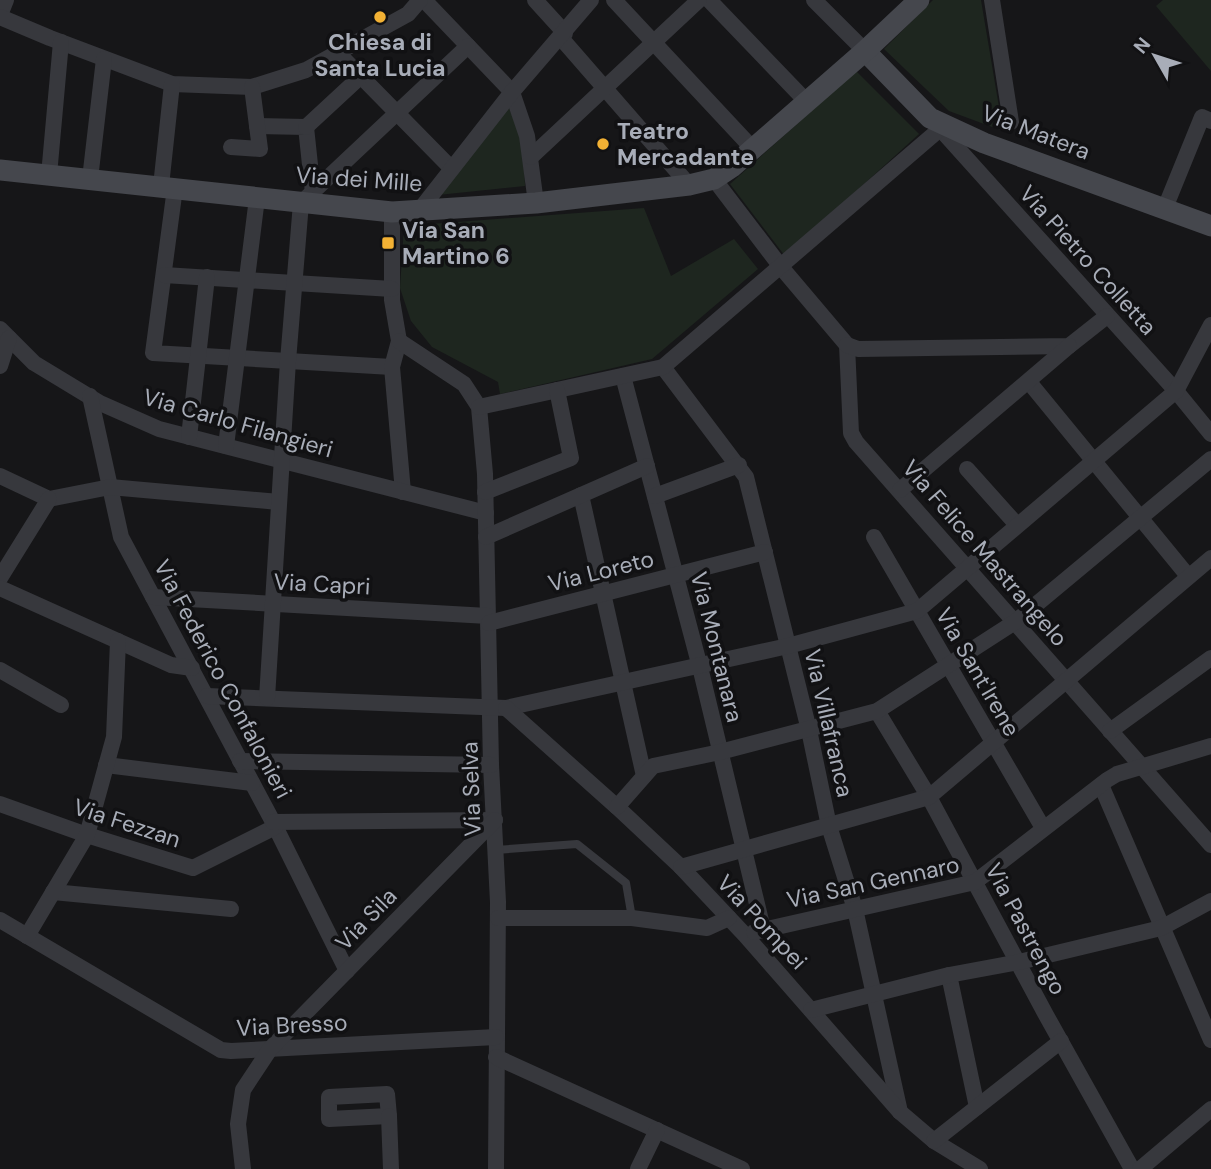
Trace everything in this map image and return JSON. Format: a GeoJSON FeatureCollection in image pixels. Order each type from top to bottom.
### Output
{"type":"FeatureCollection","features":[{"type":"Feature","properties":{"kind":"street"},"geometry":{"type":"LineString","coordinates":[[6,0],[0,15],[61,42],[172,84],[252,87],[306,70],[408,14],[422,0],[512,92],[523,119],[536,203]]}},
{"type":"Feature","properties":{"kind":"street"},"geometry":{"type":"LineString","coordinates":[[535,0],[606,89],[690,185]]}},
{"type":"Feature","properties":{"kind":"street"},"geometry":{"type":"LineString","coordinates":[[419,211],[512,92],[591,0]]}},
{"type":"Feature","properties":{"kind":"street"},"geometry":{"type":"LineString","coordinates":[[614,0],[754,150]]}},
{"type":"Feature","properties":{"kind":"street"},"geometry":{"type":"LineString","coordinates":[[531,158],[699,0]]}},
{"type":"Feature","properties":{"kind":"street"},"geometry":{"type":"LineString","coordinates":[[709,0],[806,101]]}},
{"type":"Feature","properties":{"kind":"street"},"geometry":{"type":"LineString","coordinates":[[814,0],[865,51]]}},
{"type":"Feature","properties":{"kind":"street"},"geometry":{"type":"LineString","coordinates":[[919,0],[754,150],[714,179],[781,267],[847,345],[858,349],[1069,346]]}},
{"type":"Feature","properties":{"kind":"street"},"geometry":{"type":"LineString","coordinates":[[992,0],[1011,122]]}},
{"type":"Feature","properties":{"kind":"street"},"geometry":{"type":"LineString","coordinates":[[49,175],[61,42]]}},
{"type":"Feature","properties":{"kind":"street"},"geometry":{"type":"LineString","coordinates":[[307,198],[468,46]]}},
{"type":"Feature","properties":{"kind":"street","name":"Via Matera"},"geometry":{"type":"LineString","coordinates":[[865,51],[935,123],[1211,226]]}},
{"type":"Feature","properties":{"kind":"street"},"geometry":{"type":"LineString","coordinates":[[338,53],[451,169]]}},
{"type":"Feature","properties":{"kind":"street"},"geometry":{"type":"LineString","coordinates":[[90,179],[104,59]]}},
{"type":"Feature","properties":{"kind":"street"},"geometry":{"type":"LineString","coordinates":[[257,126],[306,127],[360,77]]}},
{"type":"Feature","properties":{"kind":"street"},"geometry":{"type":"LineString","coordinates":[[172,84],[163,275],[153,353],[393,367]]}},
{"type":"Feature","properties":{"kind":"street"},"geometry":{"type":"LineString","coordinates":[[231,147],[260,149],[252,87]]}},
{"type":"Feature","properties":{"kind":"street"},"geometry":{"type":"LineString","coordinates":[[1165,208],[1202,117],[1211,121]]}},
{"type":"Feature","properties":{"kind":"street"},"geometry":{"type":"LineString","coordinates":[[399,341],[464,384],[479,407],[663,368],[781,267],[935,123]]}},
{"type":"Feature","properties":{"kind":"street","name":"Via Pietro Colletta"},"geometry":{"type":"LineString","coordinates":[[935,123],[1176,391],[1211,434]]}},
{"type":"Feature","properties":{"kind":"street"},"geometry":{"type":"LineString","coordinates":[[267,698],[288,361],[307,198],[306,127]]}},
{"type":"Feature","properties":{"kind":"street","name":"Via dei Mille"},"geometry":{"type":"LineString","coordinates":[[0,170],[257,198],[307,198],[393,212],[536,203],[690,185],[714,179]]}},
{"type":"Feature","properties":{"kind":"street"},"geometry":{"type":"LineString","coordinates":[[226,446],[257,198]]}},
{"type":"Feature","properties":{"kind":"street"},"geometry":{"type":"LineString","coordinates":[[393,212],[392,300],[399,341],[393,367],[403,492]]}},
{"type":"Feature","properties":{"kind":"street"},"geometry":{"type":"LineString","coordinates":[[163,275],[392,289]]}},
{"type":"Feature","properties":{"kind":"street"},"geometry":{"type":"LineString","coordinates":[[189,437],[208,278]]}},
{"type":"Feature","properties":{"kind":"street"},"geometry":{"type":"LineString","coordinates":[[900,491],[1107,316]]}},
{"type":"Feature","properties":{"kind":"street"},"geometry":{"type":"LineString","coordinates":[[207,696],[498,707],[700,667],[918,611],[1176,391],[1211,325]]}},
{"type":"Feature","properties":{"kind":"street"},"geometry":{"type":"LineString","coordinates":[[0,366],[4,333]]}},
{"type":"Feature","properties":{"kind":"street","name":"Via Carlo Filangieri"},"geometry":{"type":"LineString","coordinates":[[4,333],[34,363],[90,396],[159,429],[486,513]]}},
{"type":"Feature","properties":{"kind":"street","name":"Via Felice Mastrangelo"},"geometry":{"type":"LineString","coordinates":[[847,345],[851,433],[856,442],[1211,845]]}},
{"type":"Feature","properties":{"kind":"street","name":"Via Villafranca"},"geometry":{"type":"LineString","coordinates":[[663,368],[746,477],[809,730],[829,825],[855,909],[900,1112]]}},
{"type":"Feature","properties":{"kind":"street","name":"Via Montanara"},"geometry":{"type":"LineString","coordinates":[[623,376],[700,667],[763,929]]}},
{"type":"Feature","properties":{"kind":"street"},"geometry":{"type":"LineString","coordinates":[[1029,382],[1188,576]]}},
{"type":"Feature","properties":{"kind":"street"},"geometry":{"type":"LineString","coordinates":[[485,492],[571,458],[557,390]]}},
{"type":"Feature","properties":{"kind":"street","name":"Via Federico Confalonieri"},"geometry":{"type":"LineString","coordinates":[[90,396],[121,537],[274,824],[346,971]]}},
{"type":"Feature","properties":{"kind":"street","name":"Via Selva"},"geometry":{"type":"LineString","coordinates":[[479,407],[489,620],[498,707],[491,765],[498,918],[495,1169]]}},
{"type":"Feature","properties":{"kind":"street"},"geometry":{"type":"LineString","coordinates":[[617,807],[653,766],[720,752],[877,711],[1015,621],[1211,459]]}},
{"type":"Feature","properties":{"kind":"street"},"geometry":{"type":"LineString","coordinates":[[654,496],[739,465]]}},
{"type":"Feature","properties":{"kind":"street"},"geometry":{"type":"LineString","coordinates":[[486,537],[647,466]]}},
{"type":"Feature","properties":{"kind":"street"},"geometry":{"type":"LineString","coordinates":[[967,469],[1017,525]]}},
{"type":"Feature","properties":{"kind":"street"},"geometry":{"type":"LineString","coordinates":[[0,477],[49,499],[110,487],[279,502]]}},
{"type":"Feature","properties":{"kind":"street"},"geometry":{"type":"LineString","coordinates":[[581,495],[644,776]]}},
{"type":"Feature","properties":{"kind":"street"},"geometry":{"type":"LineString","coordinates":[[0,579],[49,499]]}},
{"type":"Feature","properties":{"kind":"street","name":"Via Sant'Irene"},"geometry":{"type":"LineString","coordinates":[[874,537],[1044,828]]}},
{"type":"Feature","properties":{"kind":"street","name":"Via Loreto"},"geometry":{"type":"LineString","coordinates":[[489,620],[765,552]]}},
{"type":"Feature","properties":{"kind":"street"},"geometry":{"type":"LineString","coordinates":[[681,867],[929,797],[1211,558]]}},
{"type":"Feature","properties":{"kind":"street"},"geometry":{"type":"LineString","coordinates":[[0,588],[171,665],[192,668]]}},
{"type":"Feature","properties":{"kind":"street","name":"Via Capri"},"geometry":{"type":"LineString","coordinates":[[153,597],[489,620]]}},
{"type":"Feature","properties":{"kind":"street"},"geometry":{"type":"LineString","coordinates":[[27,936],[87,835],[114,737],[118,641]]}},
{"type":"Feature","properties":{"kind":"street"},"geometry":{"type":"LineString","coordinates":[[1110,731],[1211,657]]}},
{"type":"Feature","properties":{"kind":"street"},"geometry":{"type":"LineString","coordinates":[[0,670],[61,705]]}},
{"type":"Feature","properties":{"kind":"street","name":"Via Pompei"},"geometry":{"type":"LineString","coordinates":[[498,707],[617,807],[681,867],[745,934],[900,1112],[934,1140],[980,1169]]}},
{"type":"Feature","properties":{"kind":"street","name":"Via Pastrengo"},"geometry":{"type":"LineString","coordinates":[[877,711],[929,797],[1132,1169]]}},
{"type":"Feature","properties":{"kind":"street","name":"Via San Gennaro"},"geometry":{"type":"LineString","coordinates":[[745,934],[975,883],[1117,774],[1211,746]]}},
{"type":"Feature","properties":{"kind":"street"},"geometry":{"type":"LineString","coordinates":[[240,761],[491,765]]}},
{"type":"Feature","properties":{"kind":"street"},"geometry":{"type":"LineString","coordinates":[[106,765],[252,783]]}},
{"type":"Feature","properties":{"kind":"street"},"geometry":{"type":"LineString","coordinates":[[1101,785],[1211,1040]]}},
{"type":"Feature","properties":{"kind":"street","name":"Via Fezzan"},"geometry":{"type":"LineString","coordinates":[[0,804],[193,868],[274,824]]}},
{"type":"Feature","properties":{"kind":"street"},"geometry":{"type":"LineString","coordinates":[[274,824],[495,820]]}},
{"type":"Feature","properties":{"kind":"street","name":"Via Sila"},"geometry":{"type":"LineString","coordinates":[[243,1169],[238,1124],[243,1090],[270,1049],[495,820]]}},
{"type":"Feature","properties":{"kind":"street"},"geometry":{"type":"LineString","coordinates":[[53,892],[231,909]]}},
{"type":"Feature","properties":{"kind":"street"},"geometry":{"type":"LineString","coordinates":[[811,1010],[949,975],[1019,962],[1161,928],[1211,901]]}},
{"type":"Feature","properties":{"kind":"street"},"geometry":{"type":"LineString","coordinates":[[498,918],[632,918],[707,928],[729,918]]}},
{"type":"Feature","properties":{"kind":"street","name":"Via Bresso"},"geometry":{"type":"LineString","coordinates":[[0,920],[214,1047],[231,1051],[496,1037]]}},
{"type":"Feature","properties":{"kind":"street"},"geometry":{"type":"LineString","coordinates":[[949,975],[977,1107]]}},
{"type":"Feature","properties":{"kind":"street"},"geometry":{"type":"LineString","coordinates":[[934,1140],[1061,1041]]}},
{"type":"Feature","properties":{"kind":"street"},"geometry":{"type":"LineString","coordinates":[[496,1057],[742,1169]]}},
{"type":"Feature","properties":{"kind":"street"},"geometry":{"type":"LineString","coordinates":[[1140,1169],[1211,1109]]}},
{"type":"Feature","properties":{"kind":"street"},"geometry":{"type":"LineString","coordinates":[[389,1116],[391,1169]]}},
{"type":"Feature","properties":{"kind":"street"},"geometry":{"type":"LineString","coordinates":[[638,1169],[657,1130]]}},
{"type":"Feature","properties":{"kind":"lane"},"geometry":{"type":"LineString","coordinates":[[496,850],[577,844],[626,883],[632,918]]}},
{"type":"Feature","properties":{"kind":"shaded area"},"geometry":{"type":"Polygon","coordinates":[[[933,0],[981,0],[1003,131],[949,111],[884,49],[933,0]]]}},
{"type":"Feature","properties":{"kind":"shaded area"},"geometry":{"type":"Polygon","coordinates":[[[1163,0],[1211,0],[1211,71],[1156,6],[1163,0]]]}},
{"type":"Feature","properties":{"kind":"shaded area"},"geometry":{"type":"Polygon","coordinates":[[[856,71],[919,134],[785,256],[730,184],[856,71]]]}},
{"type":"Feature","properties":{"kind":"shaded area"},"geometry":{"type":"Polygon","coordinates":[[[509,108],[523,141],[525,186],[438,195],[509,108]]]}},
{"type":"Feature","properties":{"kind":"shaded area"},"geometry":{"type":"Polygon","coordinates":[[[644,208],[671,276],[734,239],[758,269],[652,359],[500,394],[498,382],[432,347],[411,321],[400,288],[404,226],[644,208]]]}},
{"type":"Feature","properties":{"kind":"place","name":"Chiesa di Santa Lucia"},"geometry":{"type":"Point","coordinates":[380,17]}},
{"type":"Feature","properties":{"kind":"place","name":"Teatro Mercadante"},"geometry":{"type":"Point","coordinates":[603,144]}},
{"type":"Feature","properties":{"kind":"place","name":"Via San Martino 6"},"geometry":{"type":"Point","coordinates":[388,243]}}]}
